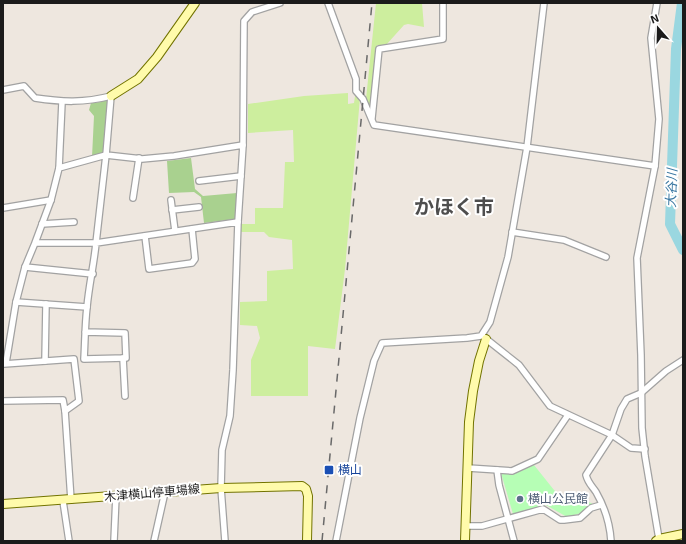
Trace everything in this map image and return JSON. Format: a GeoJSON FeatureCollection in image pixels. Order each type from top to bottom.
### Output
{"type":"FeatureCollection","features":[{"type":"Feature","properties":{"kind":"street"},"geometry":{"type":"LineString","coordinates":[[3,90],[24,86],[35,98],[62,102],[96,100],[111,96],[138,79],[157,58],[195,3]]}},
{"type":"Feature","properties":{"kind":"street"},"geometry":{"type":"LineString","coordinates":[[225,541],[221,488],[222,450],[230,416],[233,370],[238,222],[243,145],[244,21],[252,12],[280,3]]}},
{"type":"Feature","properties":{"kind":"street"},"geometry":{"type":"LineString","coordinates":[[328,3],[356,79],[356,90],[364,99],[374,125],[655,166]]}},
{"type":"Feature","properties":{"kind":"street"},"geometry":{"type":"LineString","coordinates":[[372,120],[379,49],[443,39],[443,3]]}},
{"type":"Feature","properties":{"kind":"street"},"geometry":{"type":"LineString","coordinates":[[466,541],[469,422],[473,391],[484,337],[490,322],[508,257],[527,147],[544,3]]}},
{"type":"Feature","properties":{"kind":"street"},"geometry":{"type":"LineString","coordinates":[[657,3],[651,38],[659,119],[655,166],[637,258],[644,449],[657,540],[683,534]]}},
{"type":"Feature","properties":{"kind":"street"},"geometry":{"type":"LineString","coordinates":[[84,359],[87,307],[96,243],[111,96]]}},
{"type":"Feature","properties":{"kind":"street"},"geometry":{"type":"LineString","coordinates":[[62,102],[59,168],[51,200],[25,267],[16,302],[5,364],[74,359],[126,358],[125,333],[85,332]]}},
{"type":"Feature","properties":{"kind":"street"},"geometry":{"type":"LineString","coordinates":[[59,168],[106,155],[139,158],[174,156],[243,145]]}},
{"type":"Feature","properties":{"kind":"street"},"geometry":{"type":"LineString","coordinates":[[133,198],[139,158]]}},
{"type":"Feature","properties":{"kind":"street"},"geometry":{"type":"LineString","coordinates":[[199,181],[241,176]]}},
{"type":"Feature","properties":{"kind":"street"},"geometry":{"type":"LineString","coordinates":[[3,208],[51,200]]}},
{"type":"Feature","properties":{"kind":"street"},"geometry":{"type":"LineString","coordinates":[[171,200],[175,232]]}},
{"type":"Feature","properties":{"kind":"street"},"geometry":{"type":"LineString","coordinates":[[172,210],[199,207]]}},
{"type":"Feature","properties":{"kind":"street"},"geometry":{"type":"LineString","coordinates":[[42,224],[74,222]]}},
{"type":"Feature","properties":{"kind":"street"},"geometry":{"type":"LineString","coordinates":[[35,243],[96,243],[238,222]]}},
{"type":"Feature","properties":{"kind":"street"},"geometry":{"type":"LineString","coordinates":[[145,236],[149,269],[192,263],[195,259],[192,229]]}},
{"type":"Feature","properties":{"kind":"street"},"geometry":{"type":"LineString","coordinates":[[512,232],[564,240],[606,257]]}},
{"type":"Feature","properties":{"kind":"street"},"geometry":{"type":"LineString","coordinates":[[25,267],[92,274]]}},
{"type":"Feature","properties":{"kind":"street"},"geometry":{"type":"LineString","coordinates":[[16,302],[87,307]]}},
{"type":"Feature","properties":{"kind":"street"},"geometry":{"type":"LineString","coordinates":[[45,361],[46,304]]}},
{"type":"Feature","properties":{"kind":"street"},"geometry":{"type":"LineString","coordinates":[[336,541],[360,418],[374,361],[382,343],[484,337],[519,365],[550,406],[612,435],[631,448],[644,449]]}},
{"type":"Feature","properties":{"kind":"street"},"geometry":{"type":"LineString","coordinates":[[123,358],[126,396]]}},
{"type":"Feature","properties":{"kind":"street"},"geometry":{"type":"LineString","coordinates":[[65,411],[79,401],[74,359]]}},
{"type":"Feature","properties":{"kind":"street"},"geometry":{"type":"LineString","coordinates":[[611,541],[610,530],[601,505],[595,491],[588,482],[586,475],[612,435],[621,409],[627,399],[642,393],[666,371],[683,360]]}},
{"type":"Feature","properties":{"kind":"street"},"geometry":{"type":"LineString","coordinates":[[3,401],[63,400],[65,411],[69,541]]}},
{"type":"Feature","properties":{"kind":"street"},"geometry":{"type":"LineString","coordinates":[[468,468],[512,471],[538,459],[568,415]]}},
{"type":"Feature","properties":{"kind":"street"},"geometry":{"type":"LineString","coordinates":[[497,470],[498,485],[514,541]]}},
{"type":"Feature","properties":{"kind":"street","name":"木津横山停車場線"},"geometry":{"type":"LineString","coordinates":[[3,504],[221,488],[302,486],[306,489],[308,496],[308,541]]}},
{"type":"Feature","properties":{"kind":"street"},"geometry":{"type":"LineString","coordinates":[[154,541],[165,492]]}},
{"type":"Feature","properties":{"kind":"street"},"geometry":{"type":"LineString","coordinates":[[114,541],[116,496]]}},
{"type":"Feature","properties":{"kind":"street"},"geometry":{"type":"LineString","coordinates":[[466,526],[482,526],[544,509],[560,520],[580,518],[591,508],[601,505]]}},
{"type":"Feature","properties":{"kind":"green space"},"geometry":{"type":"Polygon","coordinates":[[[376,3],[422,3],[424,27],[408,24],[404,25],[386,45],[377,45],[371,113],[366,99],[376,3]]]}},
{"type":"Feature","properties":{"kind":"green space"},"geometry":{"type":"Polygon","coordinates":[[[348,93],[348,104],[354,103],[355,96],[360,98],[345,269],[335,349],[308,346],[308,396],[251,396],[251,360],[260,338],[257,326],[240,325],[240,302],[267,301],[267,271],[293,269],[292,240],[269,237],[264,232],[241,232],[241,224],[255,224],[255,208],[283,208],[285,162],[294,162],[293,130],[248,133],[248,104],[304,96],[348,93]]]}},
{"type":"Feature","properties":{"kind":"green space"},"geometry":{"type":"Polygon","coordinates":[[[108,99],[105,153],[92,157],[94,116],[89,110],[91,103],[101,102],[108,99]]]}},
{"type":"Feature","properties":{"kind":"green space"},"geometry":{"type":"Polygon","coordinates":[[[191,158],[195,189],[203,196],[237,193],[236,219],[204,223],[201,197],[194,192],[169,193],[167,161],[191,158]]]}},
{"type":"Feature","properties":{"kind":"green space"},"geometry":{"type":"Polygon","coordinates":[[[534,465],[554,490],[561,496],[570,494],[593,504],[581,513],[567,517],[546,505],[513,514],[501,473],[514,474],[534,465]]]}},
{"type":"Feature","properties":{"kind":"waterway","name":"大谷川"},"geometry":{"type":"LineString","coordinates":[[682,3],[676,49],[670,224],[683,250]]}},
{"type":"Feature","properties":{"kind":"railway"},"geometry":{"type":"LineString","coordinates":[[322,541],[372,3]]}},
{"type":"Feature","properties":{"kind":"place","name":"横山"},"geometry":{"type":"Point","coordinates":[329,470]}},
{"type":"Feature","properties":{"kind":"place","name":"横山公民館"},"geometry":{"type":"Point","coordinates":[520,499]}},
{"type":"Feature","properties":{"kind":"district","name":"かほく市"},"geometry":{"type":"Point","coordinates":[454,207]}}]}
